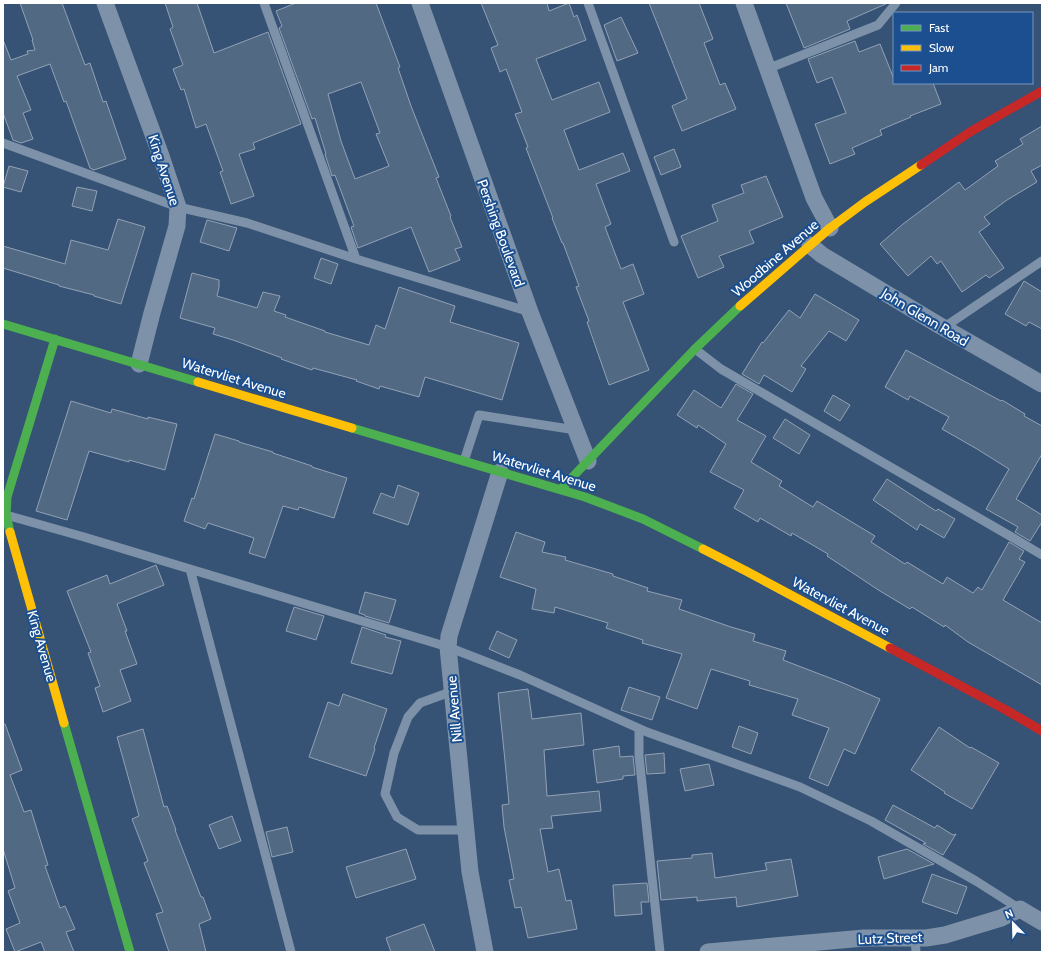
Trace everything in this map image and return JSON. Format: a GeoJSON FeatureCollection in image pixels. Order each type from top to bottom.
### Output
{"type":"FeatureCollection","features":[{"type":"Feature","properties":{"kind":"street","name":"King Avenue"},"geometry":{"type":"LineString","coordinates":[[105,3],[178,207],[177,226],[139,364]]}},
{"type":"Feature","properties":{"kind":"street","name":"Pershing Boulevard"},"geometry":{"type":"LineString","coordinates":[[420,3],[530,312],[588,461]]}},
{"type":"Feature","properties":{"kind":"street"},"geometry":{"type":"LineString","coordinates":[[744,3],[814,198],[830,228]]}},
{"type":"Feature","properties":{"kind":"street","name":"Woodbine Avenue"},"geometry":{"type":"LineString","coordinates":[[560,490],[695,349],[743,304],[830,228],[865,202],[970,132],[1042,91]]}},
{"type":"Feature","properties":{"kind":"street","name":"John Glenn Road"},"geometry":{"type":"LineString","coordinates":[[810,245],[822,255],[944,328],[1042,384]]}},
{"type":"Feature","properties":{"kind":"street","name":"Watervliet Avenue"},"geometry":{"type":"LineString","coordinates":[[3,324],[585,497],[643,519],[753,574],[1042,731]]}},
{"type":"Feature","properties":{"kind":"street","name":"King Avenue"},"geometry":{"type":"LineString","coordinates":[[54,339],[7,497],[5,515],[130,952]]}},
{"type":"Feature","properties":{"kind":"street","name":"Nill Avenue"},"geometry":{"type":"LineString","coordinates":[[485,952],[470,872],[448,636],[500,472]]}},
{"type":"Feature","properties":{"kind":"street"},"geometry":{"type":"LineString","coordinates":[[1020,909],[1042,922]]}},
{"type":"Feature","properties":{"kind":"street","name":"Lutz Street"},"geometry":{"type":"LineString","coordinates":[[708,952],[864,938],[916,945],[926,938],[945,935],[1001,918],[1020,909]]}},
{"type":"Feature","properties":{"kind":"lane"},"geometry":{"type":"LineString","coordinates":[[264,3],[356,259]]}},
{"type":"Feature","properties":{"kind":"lane"},"geometry":{"type":"LineString","coordinates":[[588,3],[674,242]]}},
{"type":"Feature","properties":{"kind":"lane"},"geometry":{"type":"LineString","coordinates":[[767,68],[878,25],[896,3]]}},
{"type":"Feature","properties":{"kind":"lane"},"geometry":{"type":"LineString","coordinates":[[3,144],[178,207],[247,223],[356,259],[530,312]]}},
{"type":"Feature","properties":{"kind":"lane"},"geometry":{"type":"LineString","coordinates":[[944,328],[1042,261]]}},
{"type":"Feature","properties":{"kind":"lane"},"geometry":{"type":"LineString","coordinates":[[695,349],[721,369],[1042,555]]}},
{"type":"Feature","properties":{"kind":"lane"},"geometry":{"type":"LineString","coordinates":[[464,461],[479,415],[576,430]]}},
{"type":"Feature","properties":{"kind":"lane"},"geometry":{"type":"LineString","coordinates":[[5,515],[84,537],[448,647],[520,675],[663,739],[807,791],[871,821],[976,881],[1020,909]]}},
{"type":"Feature","properties":{"kind":"lane"},"geometry":{"type":"LineString","coordinates":[[190,569],[291,952]]}},
{"type":"Feature","properties":{"kind":"lane"},"geometry":{"type":"LineString","coordinates":[[453,691],[420,703],[408,717],[394,753],[385,794],[397,817],[418,830],[466,830]]}},
{"type":"Feature","properties":{"kind":"lane"},"geometry":{"type":"LineString","coordinates":[[639,729],[639,756],[660,952]]}},
{"type":"Feature","properties":{"kind":"building"},"geometry":{"type":"Polygon","coordinates":[[[20,3],[62,3],[85,65],[90,63],[103,102],[106,101],[126,159],[94,170],[90,168],[66,101],[64,102],[50,64],[17,76],[31,110],[23,113],[33,139],[21,143],[13,140],[3,113],[3,42],[11,60],[28,54],[27,51],[35,50],[20,3]]]}},
{"type":"Feature","properties":{"kind":"building"},"geometry":{"type":"Polygon","coordinates":[[[165,3],[197,3],[214,53],[268,32],[301,124],[253,143],[255,149],[239,154],[254,196],[231,204],[220,172],[223,171],[206,124],[196,128],[184,89],[181,90],[173,69],[183,65],[170,29],[173,27],[165,3]]]}},
{"type":"Feature","properties":{"kind":"building"},"geometry":{"type":"Polygon","coordinates":[[[296,3],[376,3],[400,67],[398,68],[411,106],[439,177],[436,178],[462,247],[455,249],[460,260],[429,272],[411,227],[358,248],[351,227],[354,226],[335,175],[332,176],[315,118],[312,119],[279,28],[282,26],[276,11],[296,3]],[[361,82],[328,94],[341,141],[355,179],[389,166],[376,134],[380,133],[361,82]]]}},
{"type":"Feature","properties":{"kind":"building"},"geometry":{"type":"Polygon","coordinates":[[[481,3],[547,3],[549,11],[569,3],[574,17],[577,15],[586,40],[536,59],[552,100],[599,82],[610,112],[564,130],[579,170],[623,153],[630,171],[596,184],[611,224],[605,227],[621,269],[633,264],[644,294],[623,302],[649,370],[609,385],[587,322],[589,321],[576,287],[579,286],[552,218],[515,114],[522,112],[506,69],[500,72],[491,48],[498,45],[481,3]]]}},
{"type":"Feature","properties":{"kind":"building"},"geometry":{"type":"Polygon","coordinates":[[[649,3],[699,3],[713,39],[704,43],[720,85],[725,83],[736,109],[682,131],[672,106],[687,99],[649,3]]]}},
{"type":"Feature","properties":{"kind":"building"},"geometry":{"type":"Polygon","coordinates":[[[786,3],[888,3],[847,21],[850,29],[804,48],[786,3]]]}},
{"type":"Feature","properties":{"kind":"building"},"geometry":{"type":"Polygon","coordinates":[[[621,17],[638,53],[617,61],[604,25],[621,17]]]}},
{"type":"Feature","properties":{"kind":"building"},"geometry":{"type":"Polygon","coordinates":[[[855,41],[859,52],[880,44],[893,76],[893,84],[933,84],[941,104],[880,130],[882,135],[852,148],[855,154],[830,164],[815,124],[846,113],[832,77],[817,83],[808,59],[855,41]]]}},
{"type":"Feature","properties":{"kind":"building"},"geometry":{"type":"Polygon","coordinates":[[[1042,126],[1042,165],[1031,171],[1037,182],[1007,200],[984,217],[990,224],[979,232],[1004,268],[989,278],[986,275],[962,292],[941,261],[937,264],[931,256],[908,276],[880,244],[903,224],[959,182],[965,190],[998,166],[995,161],[1023,144],[1020,139],[1042,126]]]}},
{"type":"Feature","properties":{"kind":"building"},"geometry":{"type":"Polygon","coordinates":[[[674,149],[681,167],[661,175],[654,157],[674,149]]]}},
{"type":"Feature","properties":{"kind":"building"},"geometry":{"type":"Polygon","coordinates":[[[9,166],[28,171],[21,192],[3,187],[9,166]]]}},
{"type":"Feature","properties":{"kind":"building"},"geometry":{"type":"Polygon","coordinates":[[[766,176],[783,217],[749,231],[754,243],[719,256],[724,267],[698,278],[681,236],[718,221],[712,205],[744,193],[741,185],[766,176]]]}},
{"type":"Feature","properties":{"kind":"building"},"geometry":{"type":"Polygon","coordinates":[[[77,187],[97,191],[92,211],[72,206],[77,187]]]}},
{"type":"Feature","properties":{"kind":"building"},"geometry":{"type":"Polygon","coordinates":[[[118,219],[145,227],[121,304],[3,268],[3,246],[65,264],[71,240],[108,250],[118,219]]]}},
{"type":"Feature","properties":{"kind":"building"},"geometry":{"type":"Polygon","coordinates":[[[207,220],[237,228],[229,251],[200,242],[207,220]]]}},
{"type":"Feature","properties":{"kind":"building"},"geometry":{"type":"Polygon","coordinates":[[[321,258],[338,264],[331,284],[314,278],[321,258]]]}},
{"type":"Feature","properties":{"kind":"building"},"geometry":{"type":"Polygon","coordinates":[[[192,273],[219,280],[217,296],[257,308],[263,292],[280,296],[274,311],[286,315],[285,317],[325,332],[369,345],[376,325],[385,329],[399,287],[455,306],[450,322],[519,343],[502,400],[425,377],[419,397],[380,386],[379,389],[356,381],[357,380],[313,368],[312,370],[213,334],[215,328],[180,318],[192,273]]]}},
{"type":"Feature","properties":{"kind":"building"},"geometry":{"type":"Polygon","coordinates":[[[1024,281],[1042,292],[1042,329],[1029,322],[1026,326],[1005,314],[1024,281]]]}},
{"type":"Feature","properties":{"kind":"building"},"geometry":{"type":"Polygon","coordinates":[[[815,294],[859,320],[846,341],[829,331],[801,366],[806,369],[792,392],[764,375],[759,384],[742,374],[762,342],[763,343],[789,310],[800,318],[815,294]]]}},
{"type":"Feature","properties":{"kind":"building"},"geometry":{"type":"Polygon","coordinates":[[[906,350],[1001,401],[1002,400],[1025,414],[1024,416],[1042,426],[1042,454],[1016,499],[1042,515],[1042,522],[1030,541],[1015,532],[1018,527],[986,509],[1009,469],[942,429],[949,417],[910,396],[908,400],[885,387],[906,350]]]}},
{"type":"Feature","properties":{"kind":"building"},"geometry":{"type":"Polygon","coordinates":[[[736,384],[753,394],[737,420],[766,436],[751,462],[782,481],[779,486],[813,507],[817,501],[875,536],[871,542],[905,564],[907,562],[943,584],[947,577],[973,593],[978,587],[982,590],[1009,542],[1024,551],[1019,559],[1025,562],[1003,600],[1042,623],[1042,685],[968,642],[945,625],[944,627],[912,607],[910,609],[880,591],[827,556],[828,554],[792,533],[791,536],[760,518],[758,522],[734,508],[744,490],[710,472],[726,444],[698,425],[697,428],[677,415],[694,390],[721,408],[736,384]]]}},
{"type":"Feature","properties":{"kind":"building"},"geometry":{"type":"Polygon","coordinates":[[[833,395],[850,405],[840,421],[824,411],[833,395]]]}},
{"type":"Feature","properties":{"kind":"building"},"geometry":{"type":"Polygon","coordinates":[[[71,401],[111,413],[112,409],[148,419],[148,417],[177,424],[165,470],[89,451],[67,520],[36,511],[71,401]]]}},
{"type":"Feature","properties":{"kind":"building"},"geometry":{"type":"Polygon","coordinates":[[[785,419],[810,435],[799,454],[773,438],[785,419]]]}},
{"type":"Feature","properties":{"kind":"building"},"geometry":{"type":"Polygon","coordinates":[[[215,434],[273,452],[312,467],[347,478],[334,518],[299,507],[298,510],[283,506],[265,558],[249,553],[254,538],[208,523],[205,529],[184,521],[192,498],[194,499],[215,434]]]}},
{"type":"Feature","properties":{"kind":"building"},"geometry":{"type":"Polygon","coordinates":[[[887,479],[936,511],[938,509],[955,519],[944,538],[920,524],[917,530],[873,500],[887,479]]]}},
{"type":"Feature","properties":{"kind":"building"},"geometry":{"type":"Polygon","coordinates":[[[398,485],[419,493],[408,525],[373,513],[381,493],[394,498],[398,485]]]}},
{"type":"Feature","properties":{"kind":"building"},"geometry":{"type":"Polygon","coordinates":[[[516,532],[545,542],[542,552],[566,557],[565,560],[613,574],[613,576],[648,588],[647,591],[682,600],[679,609],[755,634],[753,641],[786,651],[783,660],[880,699],[855,754],[844,749],[828,786],[809,778],[829,728],[792,715],[798,699],[749,685],[750,681],[711,669],[697,709],[666,698],[682,654],[642,643],[643,640],[606,628],[608,623],[555,607],[554,613],[532,609],[536,589],[500,577],[516,532]]]}},
{"type":"Feature","properties":{"kind":"building"},"geometry":{"type":"Polygon","coordinates":[[[156,565],[164,585],[117,604],[137,664],[120,670],[131,701],[103,712],[95,688],[100,686],[88,653],[91,652],[67,591],[107,575],[110,584],[156,565]]]}},
{"type":"Feature","properties":{"kind":"building"},"geometry":{"type":"Polygon","coordinates":[[[365,592],[396,600],[389,623],[359,613],[365,592]]]}},
{"type":"Feature","properties":{"kind":"building"},"geometry":{"type":"Polygon","coordinates":[[[294,607],[324,616],[316,640],[286,631],[294,607]]]}},
{"type":"Feature","properties":{"kind":"building"},"geometry":{"type":"Polygon","coordinates":[[[362,627],[386,635],[385,637],[401,641],[392,674],[351,663],[362,627]]]}},
{"type":"Feature","properties":{"kind":"building"},"geometry":{"type":"Polygon","coordinates":[[[497,631],[517,640],[509,658],[489,649],[497,631]]]}},
{"type":"Feature","properties":{"kind":"building"},"geometry":{"type":"Polygon","coordinates":[[[629,687],[660,697],[652,720],[621,710],[629,687]]]}},
{"type":"Feature","properties":{"kind":"building"},"geometry":{"type":"Polygon","coordinates":[[[528,689],[532,719],[581,713],[584,745],[544,750],[547,796],[599,791],[601,811],[551,816],[553,828],[540,829],[548,872],[559,869],[566,901],[571,900],[577,929],[528,938],[521,907],[515,908],[509,880],[514,879],[504,827],[502,805],[509,804],[498,693],[528,689]]]}},
{"type":"Feature","properties":{"kind":"building"},"geometry":{"type":"Polygon","coordinates":[[[343,694],[387,709],[366,776],[309,757],[328,702],[339,706],[343,694]]]}},
{"type":"Feature","properties":{"kind":"building"},"geometry":{"type":"Polygon","coordinates":[[[3,724],[5,724],[22,770],[10,775],[24,812],[31,810],[48,865],[45,866],[60,908],[65,906],[75,929],[66,932],[74,952],[45,952],[41,942],[15,952],[6,929],[20,923],[8,891],[15,888],[3,849],[3,724]]]}},
{"type":"Feature","properties":{"kind":"building"},"geometry":{"type":"Polygon","coordinates":[[[739,726],[758,733],[751,754],[732,747],[739,726]]]}},
{"type":"Feature","properties":{"kind":"building"},"geometry":{"type":"Polygon","coordinates":[[[939,727],[970,748],[971,747],[999,763],[972,809],[944,793],[945,792],[911,770],[939,727]]]}},
{"type":"Feature","properties":{"kind":"building"},"geometry":{"type":"Polygon","coordinates":[[[143,729],[164,807],[167,806],[201,897],[203,897],[211,919],[199,924],[206,952],[169,952],[156,914],[163,912],[144,863],[148,861],[132,819],[139,816],[117,737],[143,729]]]}},
{"type":"Feature","properties":{"kind":"building"},"geometry":{"type":"Polygon","coordinates":[[[619,746],[620,757],[633,756],[635,775],[623,776],[623,779],[597,783],[593,750],[619,746]]]}},
{"type":"Feature","properties":{"kind":"building"},"geometry":{"type":"Polygon","coordinates":[[[664,753],[665,773],[647,774],[645,755],[664,753]]]}},
{"type":"Feature","properties":{"kind":"building"},"geometry":{"type":"Polygon","coordinates":[[[709,764],[714,785],[685,791],[680,769],[709,764]]]}},
{"type":"Feature","properties":{"kind":"building"},"geometry":{"type":"Polygon","coordinates":[[[893,805],[935,828],[937,825],[953,835],[956,834],[943,855],[923,844],[926,843],[885,820],[893,805]]]}},
{"type":"Feature","properties":{"kind":"building"},"geometry":{"type":"Polygon","coordinates":[[[232,816],[241,841],[219,849],[209,825],[232,816]]]}},
{"type":"Feature","properties":{"kind":"building"},"geometry":{"type":"Polygon","coordinates":[[[287,827],[293,852],[272,857],[266,832],[287,827]]]}},
{"type":"Feature","properties":{"kind":"building"},"geometry":{"type":"Polygon","coordinates":[[[406,849],[416,879],[356,898],[346,867],[406,849]]]}},
{"type":"Feature","properties":{"kind":"building"},"geometry":{"type":"Polygon","coordinates":[[[907,849],[934,864],[884,879],[878,857],[907,849]]]}},
{"type":"Feature","properties":{"kind":"building"},"geometry":{"type":"Polygon","coordinates":[[[712,853],[715,878],[767,870],[765,863],[791,859],[798,896],[737,907],[736,897],[697,901],[697,897],[661,900],[657,861],[692,858],[692,855],[712,853]]]}},
{"type":"Feature","properties":{"kind":"building"},"geometry":{"type":"Polygon","coordinates":[[[932,874],[967,887],[957,914],[922,902],[932,874]]]}},
{"type":"Feature","properties":{"kind":"building"},"geometry":{"type":"Polygon","coordinates":[[[647,883],[649,902],[641,902],[642,914],[615,916],[613,885],[647,883]]]}},
{"type":"Feature","properties":{"kind":"building"},"geometry":{"type":"Polygon","coordinates":[[[424,924],[435,952],[391,952],[386,938],[424,924]]]}},
{"type":"Feature","properties":{"kind":"traffic: fast"},"geometry":{"type":"LineString","coordinates":[[561,489],[695,349],[740,306]]}},
{"type":"Feature","properties":{"kind":"traffic: fast"},"geometry":{"type":"LineString","coordinates":[[3,324],[198,382]]}},
{"type":"Feature","properties":{"kind":"traffic: fast"},"geometry":{"type":"LineString","coordinates":[[10,532],[6,515],[7,497],[55,339]]}},
{"type":"Feature","properties":{"kind":"traffic: fast"},"geometry":{"type":"LineString","coordinates":[[352,428],[585,497],[643,519],[703,549]]}},
{"type":"Feature","properties":{"kind":"traffic: fast"},"geometry":{"type":"LineString","coordinates":[[64,723],[130,952]]}},
{"type":"Feature","properties":{"kind":"traffic: slow"},"geometry":{"type":"LineString","coordinates":[[740,306],[830,228],[865,202],[921,165]]}},
{"type":"Feature","properties":{"kind":"traffic: slow"},"geometry":{"type":"LineString","coordinates":[[198,382],[352,428]]}},
{"type":"Feature","properties":{"kind":"traffic: slow"},"geometry":{"type":"LineString","coordinates":[[10,532],[64,723]]}},
{"type":"Feature","properties":{"kind":"traffic: slow"},"geometry":{"type":"LineString","coordinates":[[703,549],[890,648]]}},
{"type":"Feature","properties":{"kind":"traffic: jam"},"geometry":{"type":"LineString","coordinates":[[921,165],[970,132],[1042,91]]}},
{"type":"Feature","properties":{"kind":"traffic: jam"},"geometry":{"type":"LineString","coordinates":[[890,648],[1042,731]]}}]}
